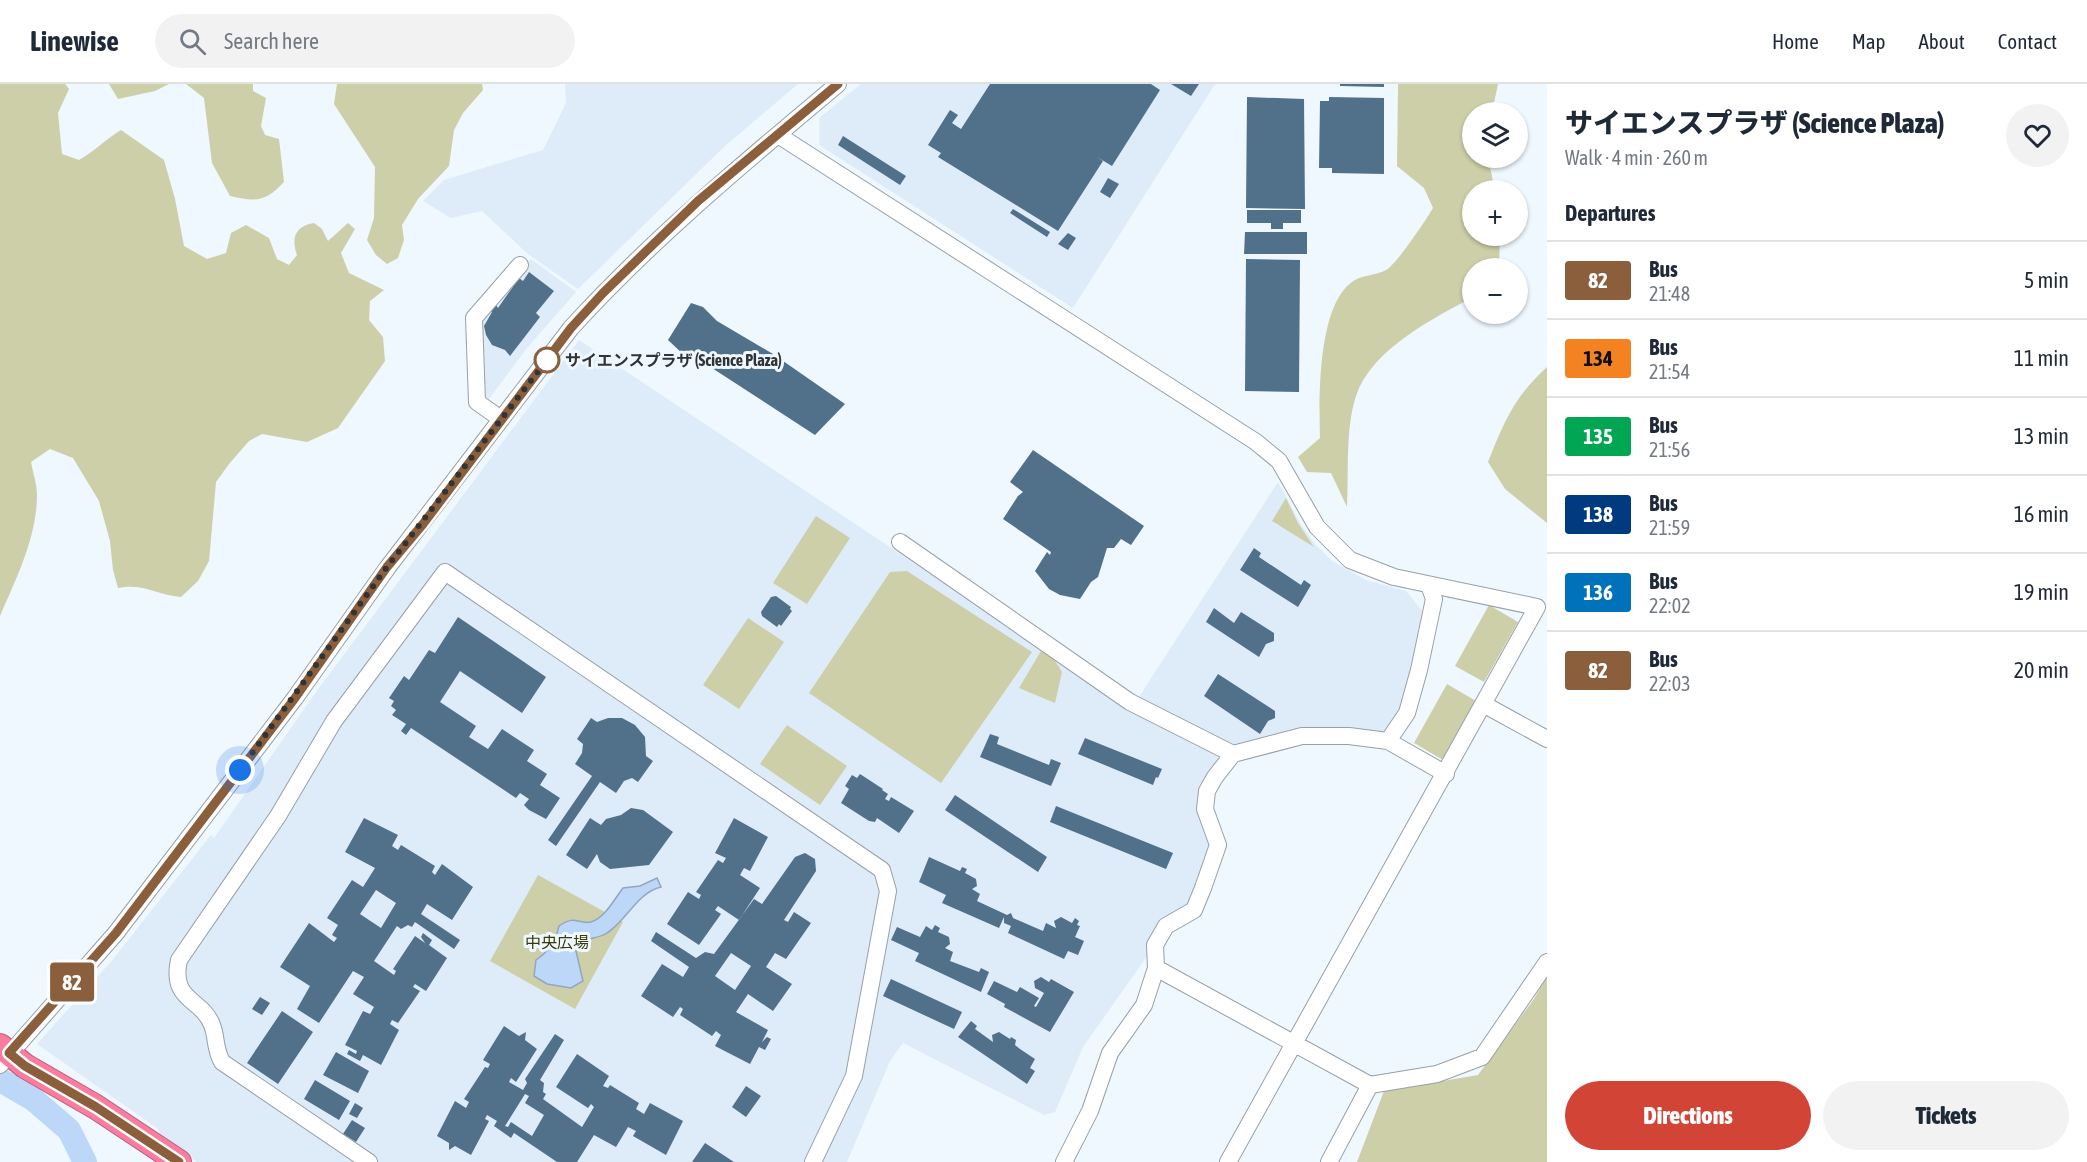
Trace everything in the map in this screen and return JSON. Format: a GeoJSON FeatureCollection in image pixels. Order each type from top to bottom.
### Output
{"type":"FeatureCollection","features":[{"type":"Feature","properties":{"kind":"highway"},"geometry":{"type":"LineString","coordinates":[[3,1055],[96,1107],[179,1162]]}},
{"type":"Feature","properties":{"kind":"street"},"geometry":{"type":"LineString","coordinates":[[3,1055],[116,933],[295,698],[387,567],[423,524],[571,328],[603,293],[698,201],[838,84]]}},
{"type":"Feature","properties":{"kind":"street"},"geometry":{"type":"LineString","coordinates":[[778,135],[1256,442],[1279,461],[1317,527],[1350,560],[1385,574],[1542,607],[1483,704],[1228,1162]]}},
{"type":"Feature","properties":{"kind":"street"},"geometry":{"type":"LineString","coordinates":[[501,419],[477,402],[474,318],[520,265]]}},
{"type":"Feature","properties":{"kind":"street"},"geometry":{"type":"LineString","coordinates":[[900,542],[1130,702],[1233,754]]}},
{"type":"Feature","properties":{"kind":"street"},"geometry":{"type":"LineString","coordinates":[[369,1162],[222,1062],[214,1047],[212,1024],[179,987],[177,969],[179,960],[278,816],[334,721],[445,572],[882,870],[888,891],[854,1077],[813,1162]]}},
{"type":"Feature","properties":{"kind":"street"},"geometry":{"type":"LineString","coordinates":[[1388,741],[1407,713],[1419,670],[1434,599],[1430,585]]}},
{"type":"Feature","properties":{"kind":"street"},"geometry":{"type":"LineString","coordinates":[[1483,704],[1547,739]]}},
{"type":"Feature","properties":{"kind":"street"},"geometry":{"type":"LineString","coordinates":[[1064,1162],[1090,1111],[1110,1053],[1144,1005],[1156,968],[1155,945],[1166,927],[1194,910],[1218,845],[1205,809],[1207,791],[1233,754],[1302,736],[1349,736],[1388,741],[1446,774]]}},
{"type":"Feature","properties":{"kind":"street"},"geometry":{"type":"LineString","coordinates":[[1156,968],[1370,1085],[1437,1074],[1482,1057],[1547,962]]}},
{"type":"Feature","properties":{"kind":"street"},"geometry":{"type":"LineString","coordinates":[[1329,1162],[1370,1085]]}},
{"type":"Feature","properties":{"kind":"shaded area"},"geometry":{"type":"Polygon","coordinates":[[[565,84],[798,84],[726,145],[578,289],[528,254],[482,211],[451,218],[423,201],[444,180],[543,150],[566,103],[565,84]]]}},
{"type":"Feature","properties":{"kind":"shaded area"},"geometry":{"type":"Polygon","coordinates":[[[861,84],[1215,84],[1073,308],[819,145],[819,118],[861,84]]]}},
{"type":"Feature","properties":{"kind":"shaded area"},"geometry":{"type":"Polygon","coordinates":[[[531,259],[576,292],[527,348],[489,399],[484,396],[480,319],[492,299],[531,259]]]}},
{"type":"Feature","properties":{"kind":"shaded area"},"geometry":{"type":"Polygon","coordinates":[[[579,340],[1124,703],[1217,751],[1219,762],[1199,785],[1199,806],[1212,849],[1189,905],[1150,952],[1083,1047],[1055,1112],[1044,1115],[903,1043],[890,1061],[847,1162],[197,1162],[163,1139],[157,1128],[37,1044],[110,963],[211,835],[214,838],[316,692],[579,340]]]}},
{"type":"Feature","properties":{"kind":"shaded area"},"geometry":{"type":"Polygon","coordinates":[[[1278,482],[1301,525],[1332,561],[1366,580],[1406,591],[1424,613],[1400,710],[1386,733],[1229,748],[1137,700],[1278,482]]]}},
{"type":"Feature","properties":{"kind":"green space"},"geometry":{"type":"Polygon","coordinates":[[[0,84],[65,84],[69,89],[58,113],[62,154],[79,160],[121,130],[164,160],[175,199],[184,246],[207,259],[226,253],[231,233],[246,225],[269,238],[277,259],[289,265],[297,255],[294,243],[296,234],[302,227],[314,223],[322,229],[328,241],[348,223],[355,229],[341,253],[349,273],[384,290],[370,301],[369,320],[383,337],[385,361],[338,428],[307,442],[262,434],[249,441],[229,464],[216,482],[209,561],[198,581],[181,597],[143,588],[118,588],[113,570],[110,541],[99,501],[73,458],[50,449],[31,462],[37,495],[30,542],[0,616],[0,84]]]}},
{"type":"Feature","properties":{"kind":"green space"},"geometry":{"type":"Polygon","coordinates":[[[109,84],[169,84],[155,91],[118,99],[109,84]]]}},
{"type":"Feature","properties":{"kind":"green space"},"geometry":{"type":"Polygon","coordinates":[[[186,84],[253,84],[253,91],[266,98],[261,126],[265,135],[279,139],[284,182],[277,189],[260,199],[230,196],[212,163],[204,98],[186,84]]]}},
{"type":"Feature","properties":{"kind":"green space"},"geometry":{"type":"Polygon","coordinates":[[[337,84],[482,84],[483,90],[463,113],[454,130],[449,166],[418,199],[402,225],[404,240],[398,258],[387,264],[376,255],[367,240],[374,218],[375,167],[334,104],[337,84]]]}},
{"type":"Feature","properties":{"kind":"green space"},"geometry":{"type":"Polygon","coordinates":[[[1398,84],[1498,84],[1494,102],[1462,102],[1462,168],[1490,168],[1493,180],[1462,180],[1462,246],[1500,246],[1499,258],[1462,258],[1462,303],[1422,326],[1389,350],[1364,379],[1356,396],[1350,423],[1347,507],[1331,473],[1307,472],[1298,457],[1320,438],[1323,353],[1333,308],[1343,292],[1355,280],[1382,272],[1397,260],[1433,208],[1424,188],[1397,166],[1398,84]]]}},
{"type":"Feature","properties":{"kind":"green space"},"geometry":{"type":"Polygon","coordinates":[[[1547,367],[1547,523],[1505,489],[1488,462],[1511,411],[1526,389],[1547,367]]]}},
{"type":"Feature","properties":{"kind":"green space"},"geometry":{"type":"Polygon","coordinates":[[[1286,498],[1298,523],[1314,547],[1272,521],[1286,498]]]}},
{"type":"Feature","properties":{"kind":"green space"},"geometry":{"type":"Polygon","coordinates":[[[816,516],[850,538],[807,604],[773,583],[816,516]]]}},
{"type":"Feature","properties":{"kind":"green space"},"geometry":{"type":"Polygon","coordinates":[[[907,571],[1032,652],[941,783],[809,693],[890,572],[907,571]]]}},
{"type":"Feature","properties":{"kind":"green space"},"geometry":{"type":"Polygon","coordinates":[[[1489,605],[1518,622],[1484,682],[1455,666],[1489,605]]]}},
{"type":"Feature","properties":{"kind":"green space"},"geometry":{"type":"Polygon","coordinates":[[[748,618],[784,642],[739,709],[703,685],[748,618]]]}},
{"type":"Feature","properties":{"kind":"green space"},"geometry":{"type":"Polygon","coordinates":[[[1041,651],[1054,659],[1062,672],[1055,703],[1019,688],[1041,651]]]}},
{"type":"Feature","properties":{"kind":"green space"},"geometry":{"type":"Polygon","coordinates":[[[1447,684],[1476,701],[1443,760],[1414,743],[1447,684]]]}},
{"type":"Feature","properties":{"kind":"green space"},"geometry":{"type":"Polygon","coordinates":[[[787,725],[847,766],[820,805],[760,764],[787,725]]]}},
{"type":"Feature","properties":{"kind":"green space","name":"中央広場"},"geometry":{"type":"Polygon","coordinates":[[[538,875],[623,922],[575,1009],[490,961],[538,875]]]}},
{"type":"Feature","properties":{"kind":"green space"},"geometry":{"type":"Polygon","coordinates":[[[1547,976],[1547,1162],[1357,1162],[1384,1091],[1478,1075],[1534,999],[1547,976]]]}},
{"type":"Feature","properties":{"kind":"water"},"geometry":{"type":"Polygon","coordinates":[[[657,878],[661,887],[639,901],[614,928],[604,935],[580,942],[576,951],[583,981],[571,988],[547,984],[534,976],[536,960],[551,946],[559,926],[573,920],[587,923],[596,920],[623,888],[640,886],[657,878]]]}},
{"type":"Feature","properties":{"kind":"building"},"geometry":{"type":"Polygon","coordinates":[[[990,84],[1151,84],[1160,90],[1112,166],[1097,157],[1103,161],[1058,231],[938,157],[941,153],[928,145],[950,110],[958,115],[952,123],[961,129],[990,84]]]}},
{"type":"Feature","properties":{"kind":"building"},"geometry":{"type":"Polygon","coordinates":[[[1171,84],[1199,84],[1191,96],[1171,84]]]}},
{"type":"Feature","properties":{"kind":"building"},"geometry":{"type":"Polygon","coordinates":[[[1340,84],[1384,84],[1384,87],[1340,86],[1340,84]]]}},
{"type":"Feature","properties":{"kind":"building"},"geometry":{"type":"Polygon","coordinates":[[[1247,97],[1304,99],[1305,209],[1246,208],[1247,97]]]}},
{"type":"Feature","properties":{"kind":"building"},"geometry":{"type":"Polygon","coordinates":[[[1329,97],[1384,98],[1384,174],[1332,173],[1332,168],[1319,168],[1320,101],[1329,101],[1329,97]]]}},
{"type":"Feature","properties":{"kind":"building"},"geometry":{"type":"Polygon","coordinates":[[[843,136],[906,176],[900,185],[838,145],[843,136]]]}},
{"type":"Feature","properties":{"kind":"building"},"geometry":{"type":"Polygon","coordinates":[[[1108,178],[1119,184],[1110,198],[1100,192],[1108,178]]]}},
{"type":"Feature","properties":{"kind":"building"},"geometry":{"type":"Polygon","coordinates":[[[1013,209],[1050,232],[1047,237],[1010,213],[1013,209]]]}},
{"type":"Feature","properties":{"kind":"building"},"geometry":{"type":"Polygon","coordinates":[[[1247,210],[1301,210],[1301,223],[1283,223],[1283,229],[1271,229],[1271,223],[1247,223],[1247,210]]]}},
{"type":"Feature","properties":{"kind":"building"},"geometry":{"type":"Polygon","coordinates":[[[1245,232],[1307,232],[1307,254],[1244,254],[1245,232]]]}},
{"type":"Feature","properties":{"kind":"building"},"geometry":{"type":"Polygon","coordinates":[[[1068,233],[1076,238],[1068,250],[1058,244],[1068,233]]]}},
{"type":"Feature","properties":{"kind":"building"},"geometry":{"type":"Polygon","coordinates":[[[1246,259],[1300,260],[1299,392],[1245,391],[1246,259]]]}},
{"type":"Feature","properties":{"kind":"building"},"geometry":{"type":"Polygon","coordinates":[[[529,272],[554,291],[536,313],[540,317],[510,356],[505,350],[492,345],[484,326],[492,312],[489,309],[496,305],[498,308],[519,278],[523,281],[529,272]]]}},
{"type":"Feature","properties":{"kind":"building"},"geometry":{"type":"Polygon","coordinates":[[[691,303],[703,307],[717,321],[773,354],[845,404],[815,435],[695,357],[684,355],[668,340],[691,303]]]}},
{"type":"Feature","properties":{"kind":"building"},"geometry":{"type":"Polygon","coordinates":[[[1033,450],[1144,526],[1131,545],[1121,539],[1114,548],[1107,548],[1098,577],[1091,582],[1080,599],[1060,595],[1049,589],[1035,571],[1047,552],[1050,555],[1051,552],[1003,519],[1023,492],[1010,482],[1033,450]]]}},
{"type":"Feature","properties":{"kind":"building"},"geometry":{"type":"Polygon","coordinates":[[[1254,548],[1261,553],[1259,557],[1301,585],[1304,580],[1311,585],[1298,607],[1240,570],[1254,548]]]}},
{"type":"Feature","properties":{"kind":"building"},"geometry":{"type":"Polygon","coordinates":[[[776,596],[791,607],[792,611],[781,626],[779,624],[777,627],[762,616],[761,612],[771,597],[776,596]]]}},
{"type":"Feature","properties":{"kind":"building"},"geometry":{"type":"Polygon","coordinates":[[[1214,608],[1234,623],[1241,612],[1274,633],[1274,641],[1266,644],[1259,657],[1206,622],[1214,608]]]}},
{"type":"Feature","properties":{"kind":"building"},"geometry":{"type":"Polygon","coordinates":[[[458,617],[546,677],[522,713],[460,671],[440,702],[476,726],[469,737],[488,749],[502,729],[534,750],[527,761],[547,774],[540,785],[560,798],[546,819],[524,805],[529,799],[520,793],[516,798],[411,728],[406,735],[401,731],[406,724],[392,715],[396,710],[391,706],[394,701],[389,698],[404,676],[409,680],[429,650],[435,653],[458,617]]]}},
{"type":"Feature","properties":{"kind":"building"},"geometry":{"type":"Polygon","coordinates":[[[1218,674],[1275,711],[1275,718],[1268,721],[1260,734],[1204,696],[1218,674]]]}},
{"type":"Feature","properties":{"kind":"building"},"geometry":{"type":"Polygon","coordinates":[[[591,718],[597,722],[608,718],[622,718],[635,725],[645,737],[646,756],[653,761],[638,782],[632,778],[624,781],[616,793],[600,782],[556,846],[548,840],[592,776],[575,764],[582,753],[583,744],[577,739],[591,718]]]}},
{"type":"Feature","properties":{"kind":"building"},"geometry":{"type":"Polygon","coordinates":[[[990,734],[999,737],[997,744],[1049,765],[1051,759],[1061,763],[1051,786],[980,757],[990,734]]]}},
{"type":"Feature","properties":{"kind":"building"},"geometry":{"type":"Polygon","coordinates":[[[1085,738],[1162,769],[1158,778],[1156,777],[1153,785],[1078,754],[1085,738]]]}},
{"type":"Feature","properties":{"kind":"building"},"geometry":{"type":"Polygon","coordinates":[[[860,774],[888,794],[885,799],[889,801],[891,797],[914,811],[899,833],[877,818],[875,822],[869,821],[841,803],[849,789],[845,786],[852,775],[857,778],[860,774]]]}},
{"type":"Feature","properties":{"kind":"building"},"geometry":{"type":"Polygon","coordinates":[[[955,795],[1047,857],[1038,872],[945,810],[955,795]]]}},
{"type":"Feature","properties":{"kind":"building"},"geometry":{"type":"Polygon","coordinates":[[[1056,806],[1173,853],[1166,869],[1050,822],[1056,806]]]}},
{"type":"Feature","properties":{"kind":"building"},"geometry":{"type":"Polygon","coordinates":[[[631,808],[643,810],[673,832],[649,865],[610,869],[600,862],[597,854],[587,869],[566,855],[590,818],[601,825],[606,819],[621,815],[631,808]]]}},
{"type":"Feature","properties":{"kind":"building"},"geometry":{"type":"Polygon","coordinates":[[[364,818],[398,835],[392,846],[398,850],[401,845],[435,866],[432,872],[435,875],[442,864],[473,887],[452,920],[427,904],[421,914],[460,940],[454,949],[415,922],[412,927],[408,925],[401,929],[397,926],[374,961],[394,975],[396,971],[393,969],[415,936],[425,943],[421,937],[423,933],[432,940],[429,945],[447,958],[426,991],[415,984],[413,987],[420,991],[398,1023],[392,1020],[390,1024],[399,1030],[381,1065],[363,1055],[360,1061],[347,1054],[349,1050],[356,1054],[357,1051],[345,1045],[363,1011],[370,1014],[374,1007],[353,994],[364,977],[353,971],[319,1023],[297,1009],[310,986],[280,967],[309,923],[334,942],[337,938],[332,935],[338,925],[327,918],[352,880],[363,887],[375,868],[345,852],[364,818]],[[376,890],[360,914],[381,928],[396,903],[376,890]]]}},
{"type":"Feature","properties":{"kind":"building"},"geometry":{"type":"Polygon","coordinates":[[[734,818],[768,837],[750,871],[744,868],[740,875],[760,888],[739,920],[718,906],[715,910],[721,914],[699,945],[667,924],[688,892],[699,899],[701,895],[696,892],[718,860],[723,863],[726,858],[715,853],[734,818]]]}},
{"type":"Feature","properties":{"kind":"building"},"geometry":{"type":"Polygon","coordinates":[[[805,853],[815,859],[816,871],[784,920],[788,922],[794,912],[811,923],[786,959],[775,953],[766,967],[792,984],[773,1011],[748,994],[736,1012],[768,1030],[762,1042],[767,1037],[771,1039],[765,1050],[759,1047],[750,1064],[715,1046],[721,1035],[716,1031],[712,1036],[680,1015],[683,1009],[680,1007],[673,1017],[641,996],[662,964],[683,977],[689,967],[651,941],[656,932],[696,958],[705,952],[714,954],[754,899],[762,904],[795,857],[805,853]],[[731,953],[715,976],[735,990],[751,966],[731,953]]]}},
{"type":"Feature","properties":{"kind":"building"},"geometry":{"type":"Polygon","coordinates":[[[929,857],[960,871],[962,867],[967,869],[965,873],[976,879],[977,886],[972,889],[980,894],[977,901],[1007,915],[1011,913],[1013,918],[1043,931],[1046,923],[1056,928],[1054,921],[1061,917],[1072,923],[1075,918],[1079,921],[1077,925],[1080,926],[1075,937],[1084,941],[1078,955],[1068,951],[1064,959],[1008,933],[1011,926],[1004,923],[1004,917],[999,928],[942,903],[946,895],[919,882],[929,857]]]}},
{"type":"Feature","properties":{"kind":"building"},"geometry":{"type":"Polygon","coordinates":[[[935,925],[940,928],[938,932],[949,937],[950,944],[945,948],[953,952],[950,961],[979,972],[981,968],[989,972],[981,992],[915,961],[919,953],[891,940],[897,927],[920,937],[926,926],[932,930],[935,925]]]}},
{"type":"Feature","properties":{"kind":"building"},"geometry":{"type":"Polygon","coordinates":[[[1041,977],[1049,982],[1051,979],[1074,992],[1050,1032],[1004,1007],[1005,1004],[987,994],[994,981],[1017,992],[1020,987],[1039,998],[1034,1006],[1036,1007],[1044,993],[1035,988],[1034,981],[1041,977]]]}},
{"type":"Feature","properties":{"kind":"building"},"geometry":{"type":"Polygon","coordinates":[[[891,979],[962,1012],[954,1029],[883,996],[891,979]]]}},
{"type":"Feature","properties":{"kind":"building"},"geometry":{"type":"Polygon","coordinates":[[[260,997],[270,1003],[262,1015],[252,1009],[260,997]]]}},
{"type":"Feature","properties":{"kind":"building"},"geometry":{"type":"Polygon","coordinates":[[[282,1011],[313,1032],[278,1084],[247,1063],[282,1011]]]}},
{"type":"Feature","properties":{"kind":"building"},"geometry":{"type":"Polygon","coordinates":[[[971,1021],[977,1026],[975,1029],[993,1042],[992,1035],[999,1032],[1016,1040],[1015,1045],[1035,1059],[1030,1068],[1035,1071],[1027,1084],[958,1037],[971,1021]]]}},
{"type":"Feature","properties":{"kind":"building"},"geometry":{"type":"Polygon","coordinates":[[[504,1026],[519,1036],[526,1032],[525,1040],[537,1049],[516,1082],[511,1078],[509,1082],[523,1090],[527,1083],[525,1079],[555,1034],[564,1040],[540,1080],[544,1083],[543,1092],[546,1094],[543,1099],[582,1127],[594,1107],[591,1104],[588,1108],[556,1087],[577,1054],[609,1076],[603,1086],[608,1088],[610,1085],[639,1103],[636,1109],[644,1114],[650,1103],[683,1121],[666,1155],[633,1136],[636,1131],[628,1127],[616,1147],[594,1135],[577,1162],[557,1162],[514,1133],[511,1138],[494,1126],[497,1121],[487,1115],[485,1119],[489,1121],[471,1155],[455,1146],[449,1150],[449,1143],[437,1136],[455,1101],[466,1108],[469,1102],[464,1099],[485,1067],[488,1068],[490,1064],[483,1060],[504,1026]],[[525,1094],[505,1126],[508,1127],[511,1122],[532,1136],[544,1115],[525,1103],[529,1096],[525,1094]]]}},
{"type":"Feature","properties":{"kind":"building"},"geometry":{"type":"Polygon","coordinates":[[[336,1052],[369,1071],[358,1093],[323,1075],[336,1052]]]}},
{"type":"Feature","properties":{"kind":"building"},"geometry":{"type":"Polygon","coordinates":[[[315,1080],[350,1101],[339,1120],[304,1099],[315,1080]]]}},
{"type":"Feature","properties":{"kind":"building"},"geometry":{"type":"Polygon","coordinates":[[[746,1086],[761,1096],[746,1117],[732,1107],[746,1086]]]}},
{"type":"Feature","properties":{"kind":"building"},"geometry":{"type":"Polygon","coordinates":[[[355,1103],[363,1108],[357,1118],[349,1114],[355,1103]]]}},
{"type":"Feature","properties":{"kind":"building"},"geometry":{"type":"Polygon","coordinates":[[[352,1120],[365,1128],[356,1142],[343,1134],[352,1120]]]}},
{"type":"Feature","properties":{"kind":"building"},"geometry":{"type":"Polygon","coordinates":[[[705,1143],[734,1162],[692,1162],[705,1143]]]}},
{"type":"Feature","properties":{"kind":"waterway"},"geometry":{"type":"LineString","coordinates":[[0,1080],[33,1099],[69,1130],[85,1162]]}},
{"type":"Feature","properties":{"kind":"bus line","name":"82"},"geometry":{"type":"LineString","coordinates":[[179,1162],[96,1107],[25,1066],[9,1053],[116,933],[295,698],[387,567],[423,524],[571,328],[603,293],[698,201],[838,84]]}},
{"type":"Feature","properties":{"kind":"place","name":"サイエンスプラザ (Science Plaza)"},"geometry":{"type":"Point","coordinates":[547,360]}},
{"type":"Feature","properties":{"kind":"route"},"geometry":{"type":"LineString","coordinates":[[240,770],[295,698],[387,567],[423,524],[547,360]]}}]}
